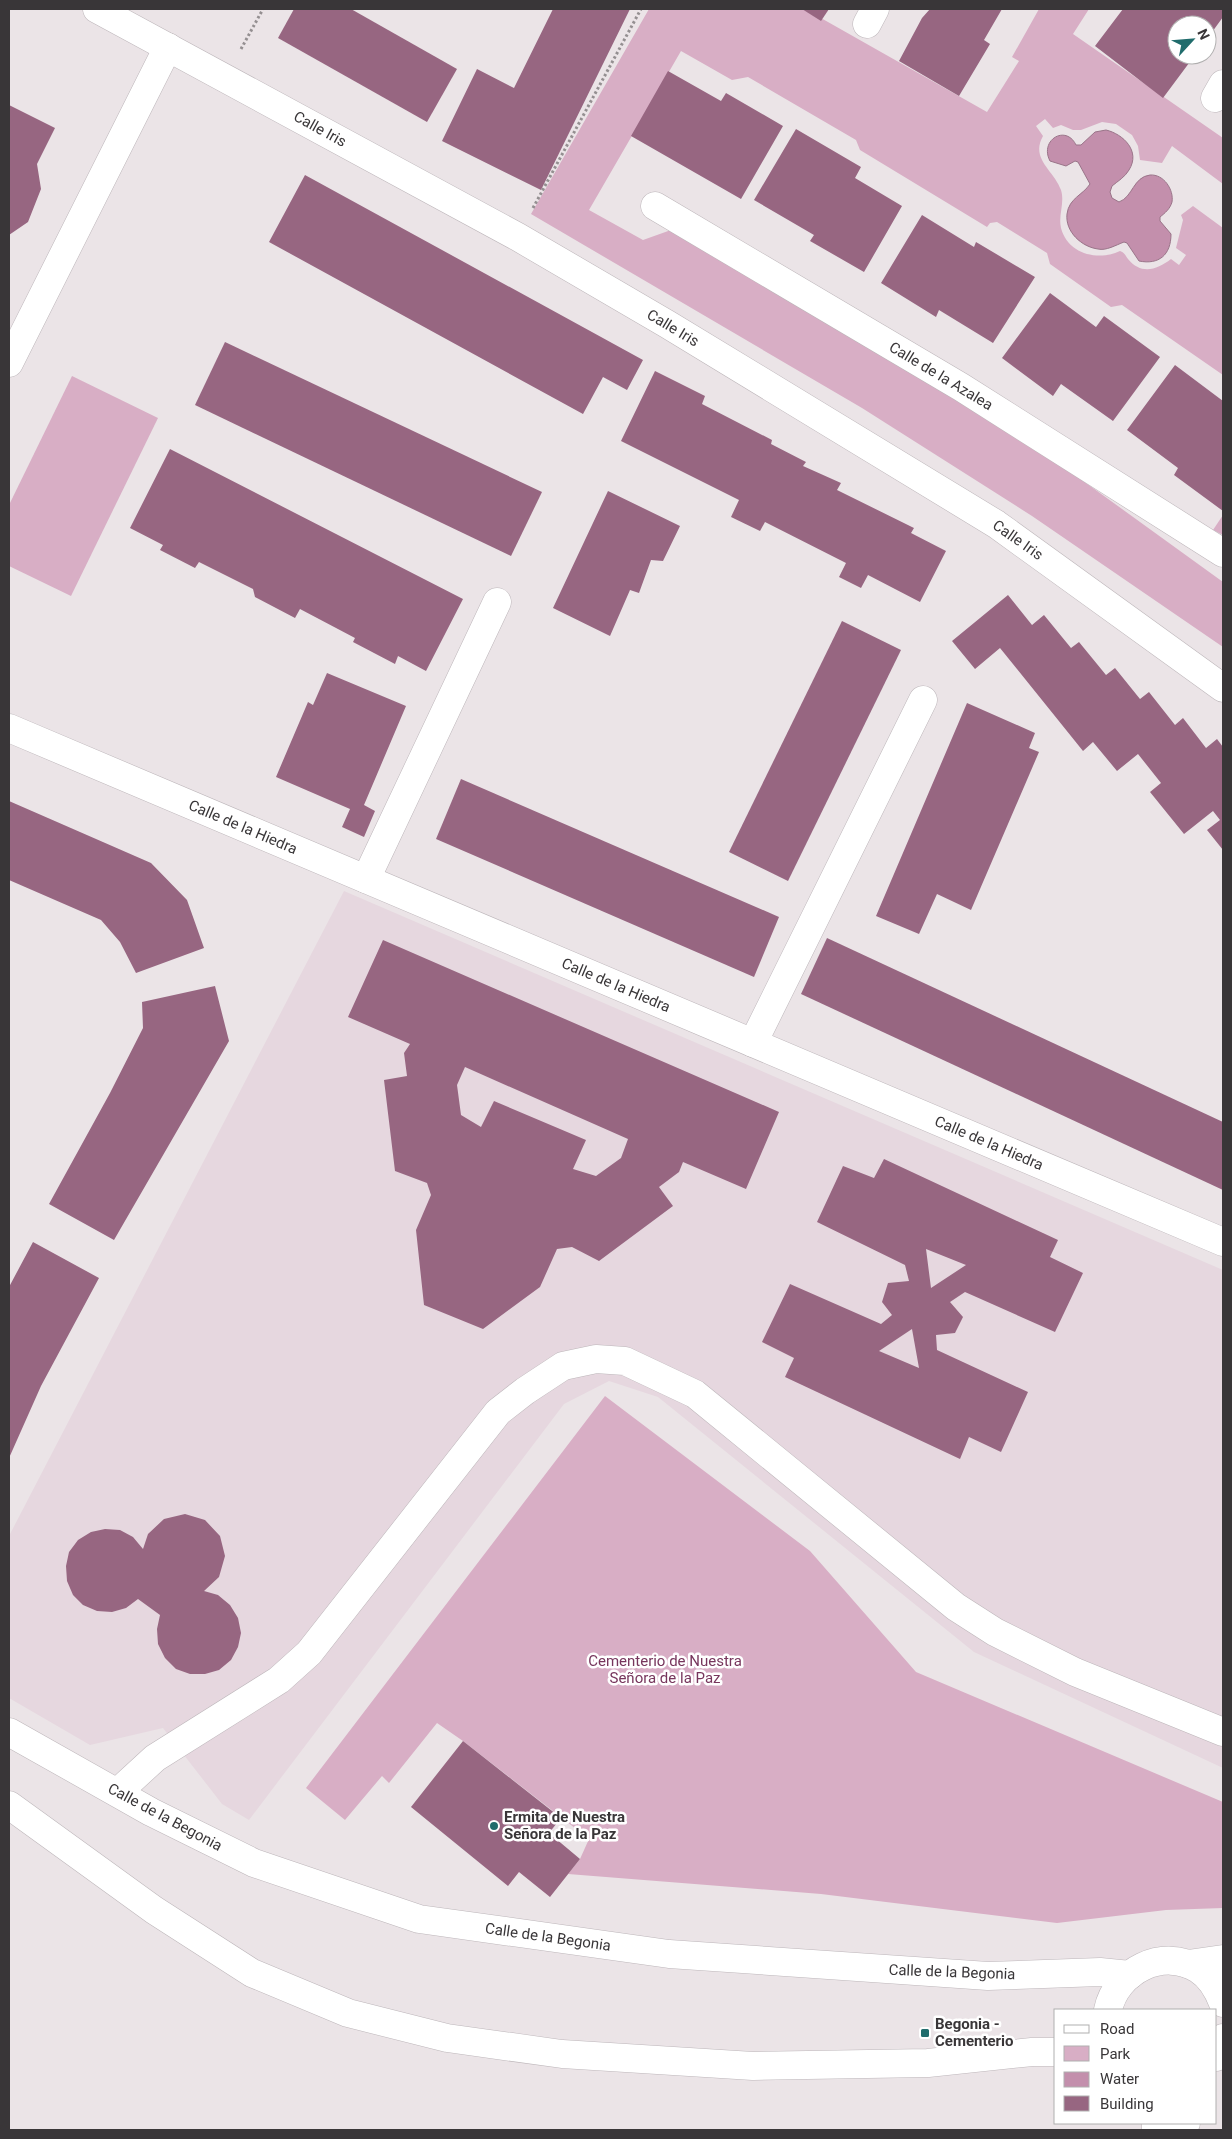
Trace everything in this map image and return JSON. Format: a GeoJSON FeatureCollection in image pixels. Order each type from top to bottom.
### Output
{"type":"FeatureCollection","features":[{"type":"Feature","properties":{"kind":"street","name":"Calle Iris"},"geometry":{"type":"LineString","coordinates":[[97,9],[518,237],[667,324],[996,524],[1223,688]]}},
{"type":"Feature","properties":{"kind":"street"},"geometry":{"type":"LineString","coordinates":[[9,362],[168,47]]}},
{"type":"Feature","properties":{"kind":"street","name":"Calle de la Azalea"},"geometry":{"type":"LineString","coordinates":[[655,206],[961,387],[1223,553]]}},
{"type":"Feature","properties":{"kind":"street"},"geometry":{"type":"LineString","coordinates":[[366,879],[497,602]]}},
{"type":"Feature","properties":{"kind":"street"},"geometry":{"type":"LineString","coordinates":[[753,1043],[923,700]]}},
{"type":"Feature","properties":{"kind":"street","name":"Calle de la Hiedra"},"geometry":{"type":"LineString","coordinates":[[9,728],[1223,1242]]}},
{"type":"Feature","properties":{"kind":"street"},"geometry":{"type":"LineString","coordinates":[[118,1792],[155,1758],[279,1680],[309,1653],[498,1412],[525,1391],[563,1366],[596,1359],[625,1361],[695,1394],[956,1607],[995,1632],[1074,1672],[1223,1732]]}},
{"type":"Feature","properties":{"kind":"street","name":"Calle de la Begonia"},"geometry":{"type":"LineString","coordinates":[[9,1732],[151,1812],[254,1863],[419,1919],[669,1954],[988,1976],[1100,1972],[1130,1974]]}},
{"type":"Feature","properties":{"kind":"street"},"geometry":{"type":"LineString","coordinates":[[9,1805],[154,1910],[252,1973],[348,2013],[447,2038],[562,2054],[754,2066],[928,2063],[1048,2048]]}},
{"type":"Feature","properties":{"kind":"street"},"geometry":{"type":"LineString","coordinates":[[1188,1964],[1223,1959]]}},
{"type":"Feature","properties":{"kind":"street"},"geometry":{"type":"LineString","coordinates":[[1106,2007],[1118,1985],[1130,1974],[1159,1961],[1178,1961],[1188,1964],[1209,1978],[1223,2003]]}},
{"type":"Feature","properties":{"kind":"street"},"geometry":{"type":"LineString","coordinates":[[1217,2054],[1223,2038]]}},
{"type":"Feature","properties":{"kind":"path"},"geometry":{"type":"LineString","coordinates":[[225,78],[263,9]]}},
{"type":"Feature","properties":{"kind":"path"},"geometry":{"type":"LineString","coordinates":[[518,237],[641,9]]}},
{"type":"Feature","properties":{"kind":"shaded area"},"geometry":{"type":"Polygon","coordinates":[[[344,891],[1223,1270],[1223,1768],[974,1652],[658,1397],[609,1381],[564,1404],[249,1820],[222,1804],[163,1728],[90,1745],[9,1698],[9,1536],[344,891]]]}},
{"type":"Feature","properties":{"kind":"green space"},"geometry":{"type":"Polygon","coordinates":[[[649,9],[805,9],[987,112],[1019,61],[1012,57],[1039,9],[1089,9],[1073,34],[1223,138],[1223,184],[1172,146],[1162,163],[1140,160],[1138,146],[1132,135],[1116,124],[1102,122],[1081,130],[1073,130],[1061,125],[1053,128],[1045,119],[1036,126],[1043,136],[1039,151],[1041,158],[1061,190],[1061,228],[1070,244],[1077,250],[1094,255],[1112,254],[1120,251],[1133,264],[1144,269],[1155,268],[1171,259],[1179,265],[1186,255],[1176,248],[1183,220],[1181,215],[1193,206],[1223,228],[1223,375],[1122,305],[1111,307],[1050,264],[1047,253],[997,222],[990,223],[987,227],[860,150],[856,140],[748,77],[732,80],[681,51],[589,210],[643,240],[671,230],[870,343],[1057,462],[1223,582],[1223,647],[1032,516],[862,408],[531,214],[649,9]]]}},
{"type":"Feature","properties":{"kind":"green space"},"geometry":{"type":"Polygon","coordinates":[[[72,376],[158,418],[71,596],[9,566],[9,505],[72,376]]]}},
{"type":"Feature","properties":{"kind":"green space"},"geometry":{"type":"Polygon","coordinates":[[[1223,515],[1223,535],[1213,530],[1223,515]]]}},
{"type":"Feature","properties":{"kind":"green space","name":"Cementerio de Nuestra Señora de la Paz"},"geometry":{"type":"Polygon","coordinates":[[[605,1396],[810,1551],[916,1672],[1223,1802],[1223,1908],[1166,1910],[1057,1923],[821,1894],[568,1874],[580,1859],[589,1839],[437,1723],[389,1783],[382,1776],[345,1820],[306,1788],[605,1396]]]}},
{"type":"Feature","properties":{"kind":"water"},"geometry":{"type":"Polygon","coordinates":[[[1106,130],[1124,139],[1133,156],[1132,163],[1127,172],[1112,186],[1110,192],[1112,198],[1119,202],[1124,199],[1140,179],[1150,175],[1160,177],[1170,188],[1172,202],[1169,209],[1160,217],[1160,221],[1171,234],[1169,248],[1158,260],[1139,261],[1127,243],[1124,242],[1104,249],[1092,248],[1076,238],[1069,227],[1067,214],[1070,204],[1090,184],[1078,162],[1075,161],[1066,166],[1050,161],[1048,147],[1055,137],[1060,135],[1072,139],[1076,145],[1081,145],[1095,132],[1106,130]]]}},
{"type":"Feature","properties":{"kind":"building"},"geometry":{"type":"Polygon","coordinates":[[[294,9],[351,9],[457,69],[427,122],[278,38],[294,9]]]}},
{"type":"Feature","properties":{"kind":"building"},"geometry":{"type":"Polygon","coordinates":[[[553,9],[630,9],[541,190],[442,141],[477,69],[514,88],[553,9]]]}},
{"type":"Feature","properties":{"kind":"building"},"geometry":{"type":"Polygon","coordinates":[[[802,9],[829,9],[821,21],[802,9]]]}},
{"type":"Feature","properties":{"kind":"building"},"geometry":{"type":"Polygon","coordinates":[[[930,9],[1002,9],[984,40],[990,44],[959,96],[899,61],[922,18],[930,9]]]}},
{"type":"Feature","properties":{"kind":"building"},"geometry":{"type":"Polygon","coordinates":[[[1123,9],[1223,9],[1223,17],[1217,25],[1217,15],[1167,15],[1167,65],[1188,65],[1163,98],[1095,46],[1123,9]]]}},
{"type":"Feature","properties":{"kind":"building"},"geometry":{"type":"Polygon","coordinates":[[[668,71],[721,101],[726,93],[783,126],[741,199],[631,136],[668,71]]]}},
{"type":"Feature","properties":{"kind":"building"},"geometry":{"type":"Polygon","coordinates":[[[9,105],[55,128],[37,164],[41,189],[28,222],[9,235],[9,105]]]}},
{"type":"Feature","properties":{"kind":"building"},"geometry":{"type":"Polygon","coordinates":[[[796,129],[861,167],[855,178],[902,206],[864,272],[810,241],[814,235],[754,200],[796,129]]]}},
{"type":"Feature","properties":{"kind":"building"},"geometry":{"type":"Polygon","coordinates":[[[305,175],[643,360],[627,390],[603,377],[583,414],[269,242],[305,175]]]}},
{"type":"Feature","properties":{"kind":"building"},"geometry":{"type":"Polygon","coordinates":[[[922,215],[974,247],[976,242],[1035,277],[993,343],[939,310],[936,317],[881,283],[922,215]]]}},
{"type":"Feature","properties":{"kind":"building"},"geometry":{"type":"Polygon","coordinates":[[[1050,293],[1096,327],[1104,316],[1160,357],[1113,421],[1061,384],[1053,396],[1002,358],[1050,293]]]}},
{"type":"Feature","properties":{"kind":"building"},"geometry":{"type":"Polygon","coordinates":[[[225,342],[542,492],[511,556],[195,405],[225,342]]]}},
{"type":"Feature","properties":{"kind":"building"},"geometry":{"type":"Polygon","coordinates":[[[1175,365],[1223,401],[1223,511],[1174,475],[1178,468],[1127,430],[1175,365]]]}},
{"type":"Feature","properties":{"kind":"building"},"geometry":{"type":"Polygon","coordinates":[[[655,371],[705,396],[702,404],[772,440],[771,444],[806,462],[803,466],[841,483],[837,490],[914,528],[911,533],[946,551],[920,602],[868,575],[861,588],[839,577],[846,563],[765,522],[760,531],[731,517],[739,500],[621,441],[655,371]]]}},
{"type":"Feature","properties":{"kind":"building"},"geometry":{"type":"Polygon","coordinates":[[[170,449],[463,599],[426,671],[398,656],[395,664],[353,642],[355,638],[300,609],[295,618],[255,597],[253,589],[199,562],[195,568],[160,550],[163,545],[130,528],[170,449]]]}},
{"type":"Feature","properties":{"kind":"building"},"geometry":{"type":"Polygon","coordinates":[[[608,491],[680,526],[663,561],[651,560],[639,593],[630,590],[610,636],[553,608],[608,491]]]}},
{"type":"Feature","properties":{"kind":"building"},"geometry":{"type":"Polygon","coordinates":[[[1008,595],[1032,625],[1044,615],[1071,648],[1079,642],[1106,675],[1115,668],[1140,699],[1149,692],[1175,725],[1183,718],[1206,748],[1217,739],[1223,747],[1223,850],[1207,830],[1220,820],[1213,811],[1184,834],[1150,792],[1161,783],[1138,754],[1117,771],[1093,742],[1083,751],[1000,648],[975,669],[952,641],[1008,595]]]}},
{"type":"Feature","properties":{"kind":"building"},"geometry":{"type":"Polygon","coordinates":[[[842,621],[901,650],[788,881],[729,852],[842,621]]]}},
{"type":"Feature","properties":{"kind":"building"},"geometry":{"type":"Polygon","coordinates":[[[327,673],[406,706],[364,805],[375,811],[364,837],[342,827],[350,809],[276,777],[308,702],[313,705],[327,673]]]}},
{"type":"Feature","properties":{"kind":"building"},"geometry":{"type":"Polygon","coordinates":[[[967,703],[1035,733],[1029,748],[1039,752],[971,910],[937,894],[919,934],[876,916],[967,703]]]}},
{"type":"Feature","properties":{"kind":"building"},"geometry":{"type":"Polygon","coordinates":[[[461,779],[779,917],[754,977],[436,839],[461,779]]]}},
{"type":"Feature","properties":{"kind":"building"},"geometry":{"type":"Polygon","coordinates":[[[9,801],[151,863],[187,900],[204,948],[136,973],[120,942],[101,920],[9,880],[9,801]]]}},
{"type":"Feature","properties":{"kind":"building"},"geometry":{"type":"Polygon","coordinates":[[[827,938],[1223,1122],[1223,1190],[801,994],[827,938]]]}},
{"type":"Feature","properties":{"kind":"building"},"geometry":{"type":"Polygon","coordinates":[[[383,940],[779,1112],[746,1189],[683,1162],[679,1172],[659,1187],[673,1206],[599,1261],[572,1247],[557,1249],[540,1287],[483,1329],[424,1305],[416,1230],[431,1195],[427,1183],[395,1171],[384,1080],[407,1076],[404,1053],[410,1044],[348,1017],[383,940]],[[465,1067],[457,1085],[461,1115],[481,1127],[494,1101],[586,1140],[573,1169],[596,1176],[621,1158],[628,1139],[465,1067]]]}},
{"type":"Feature","properties":{"kind":"building"},"geometry":{"type":"Polygon","coordinates":[[[215,986],[229,1041],[114,1240],[49,1204],[110,1093],[143,1028],[142,1002],[215,986]]]}},
{"type":"Feature","properties":{"kind":"building"},"geometry":{"type":"Polygon","coordinates":[[[884,1159],[1058,1240],[1050,1257],[1083,1273],[1055,1332],[965,1292],[950,1302],[963,1317],[955,1333],[936,1335],[937,1350],[1028,1392],[1001,1452],[969,1437],[960,1459],[785,1377],[794,1358],[762,1342],[790,1284],[881,1324],[892,1315],[882,1302],[888,1283],[909,1281],[905,1265],[817,1222],[843,1166],[874,1178],[884,1159]],[[926,1249],[931,1288],[966,1265],[926,1249]],[[912,1329],[879,1351],[919,1368],[912,1329]]]}},
{"type":"Feature","properties":{"kind":"building"},"geometry":{"type":"Polygon","coordinates":[[[33,1242],[99,1278],[41,1386],[9,1458],[9,1287],[33,1242]]]}},
{"type":"Feature","properties":{"kind":"building"},"geometry":{"type":"Polygon","coordinates":[[[185,1514],[205,1520],[220,1536],[225,1556],[219,1577],[204,1591],[218,1595],[230,1605],[238,1618],[241,1633],[238,1647],[231,1660],[219,1670],[205,1674],[190,1674],[176,1669],[165,1658],[158,1644],[157,1629],[160,1615],[138,1599],[126,1608],[112,1612],[97,1611],[83,1605],[73,1595],[67,1581],[66,1566],[69,1552],[78,1540],[91,1532],[105,1529],[120,1530],[133,1537],[143,1549],[148,1534],[164,1519],[185,1514]]]}},
{"type":"Feature","properties":{"kind":"building","name":"Ermita de Nuestra Señora de la Paz"},"geometry":{"type":"Polygon","coordinates":[[[463,1741],[561,1818],[549,1833],[580,1859],[550,1897],[519,1872],[508,1886],[411,1807],[463,1741]]]}},
{"type":"Feature","properties":{"kind":"place","name":"Ermita de Nuestra Señora de la Paz"},"geometry":{"type":"Point","coordinates":[494,1826]}},
{"type":"Feature","properties":{"kind":"place","name":"Begonia - Cementerio"},"geometry":{"type":"Point","coordinates":[925,2033]}}]}
